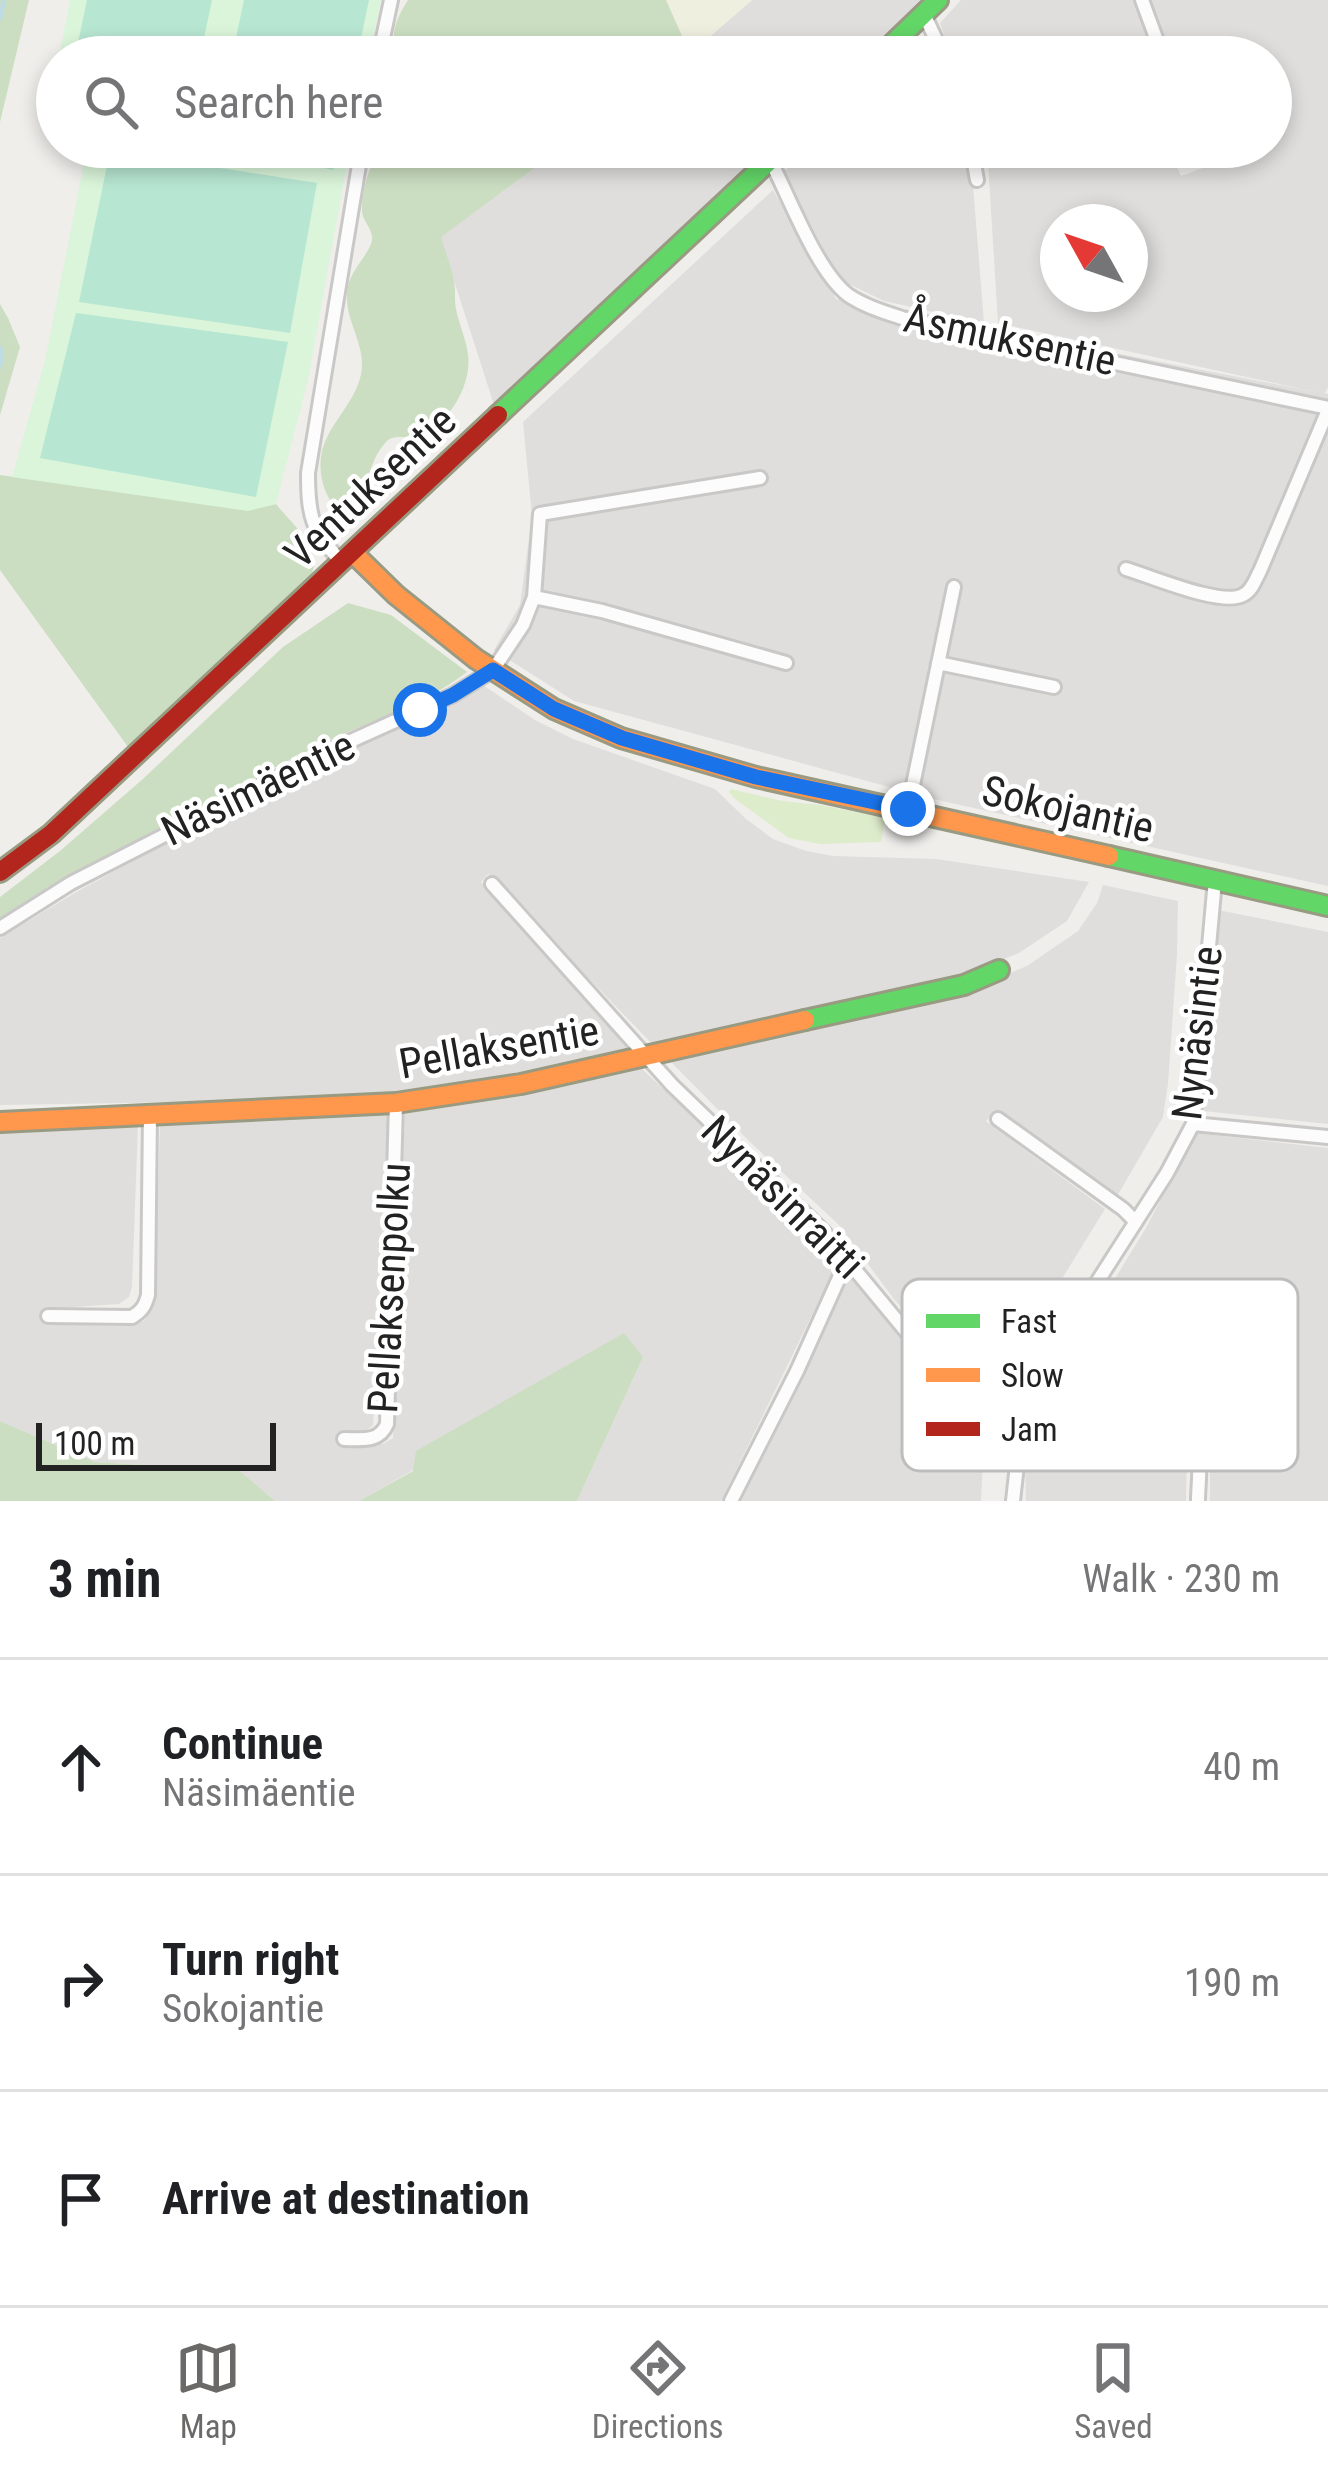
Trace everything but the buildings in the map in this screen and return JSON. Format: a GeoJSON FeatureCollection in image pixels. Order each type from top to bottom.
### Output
{"type":"FeatureCollection","features":[{"type":"Feature","properties":{"kind":"street"},"geometry":{"type":"LineString","coordinates":[[383,36],[391,0]]}},
{"type":"Feature","properties":{"kind":"street"},"geometry":{"type":"LineString","coordinates":[[1142,0],[1155,36]]}},
{"type":"Feature","properties":{"kind":"street"},"geometry":{"type":"LineString","coordinates":[[901,36],[931,7]]}},
{"type":"Feature","properties":{"kind":"street"},"geometry":{"type":"LineString","coordinates":[[347,558],[316,533],[308,473],[359,168]]}},
{"type":"Feature","properties":{"kind":"street","name":"Ventuksentie"},"geometry":{"type":"LineString","coordinates":[[0,872],[51,834],[761,168]]}},
{"type":"Feature","properties":{"kind":"street","name":"Åsmuksentie"},"geometry":{"type":"LineString","coordinates":[[783,168],[828,273],[852,298],[873,308],[1328,410]]}},
{"type":"Feature","properties":{"kind":"street"},"geometry":{"type":"LineString","coordinates":[[974,168],[977,180]]}},
{"type":"Feature","properties":{"kind":"street"},"geometry":{"type":"LineString","coordinates":[[1126,568],[1212,596],[1242,596],[1260,571],[1328,410]]}},
{"type":"Feature","properties":{"kind":"street","name":"Näsimäentie"},"geometry":{"type":"LineString","coordinates":[[0,928],[71,883],[333,749],[453,695],[493,670],[523,625],[534,597],[541,514],[760,478]]}},
{"type":"Feature","properties":{"kind":"street","name":"Sokojantie"},"geometry":{"type":"LineString","coordinates":[[347,558],[493,670],[554,709],[622,738],[756,777],[1328,906]]}},
{"type":"Feature","properties":{"kind":"street"},"geometry":{"type":"LineString","coordinates":[[908,809],[954,587]]}},
{"type":"Feature","properties":{"kind":"street"},"geometry":{"type":"LineString","coordinates":[[534,597],[602,611],[786,664]]}},
{"type":"Feature","properties":{"kind":"street"},"geometry":{"type":"LineString","coordinates":[[938,663],[1054,687]]}},
{"type":"Feature","properties":{"kind":"street","name":"Nynäsintie"},"geometry":{"type":"LineString","coordinates":[[1099,1279],[1193,1124],[1215,880]]}},
{"type":"Feature","properties":{"kind":"street","name":"Nynäsinraitti"},"geometry":{"type":"LineString","coordinates":[[492,884],[687,1101],[823,1231],[902,1325]]}},
{"type":"Feature","properties":{"kind":"street","name":"Pellaksentie"},"geometry":{"type":"LineString","coordinates":[[0,1122],[396,1103],[521,1084],[964,985],[999,970]]}},
{"type":"Feature","properties":{"kind":"street","name":"Pellaksenpolku"},"geometry":{"type":"LineString","coordinates":[[344,1439],[375,1438],[387,1424],[396,1103]]}},
{"type":"Feature","properties":{"kind":"street"},"geometry":{"type":"LineString","coordinates":[[48,1316],[132,1317],[145,1305],[150,1114]]}},
{"type":"Feature","properties":{"kind":"street"},"geometry":{"type":"LineString","coordinates":[[998,1119],[1136,1222]]}},
{"type":"Feature","properties":{"kind":"street"},"geometry":{"type":"LineString","coordinates":[[1193,1124],[1328,1137]]}},
{"type":"Feature","properties":{"kind":"street"},"geometry":{"type":"LineString","coordinates":[[731,1501],[848,1258]]}},
{"type":"Feature","properties":{"kind":"street","name":"Nynäsintie"},"geometry":{"type":"LineString","coordinates":[[1013,1501],[1016,1471]]}},
{"type":"Feature","properties":{"kind":"street"},"geometry":{"type":"LineString","coordinates":[[1198,1501],[1199,1471]]}},
{"type":"Feature","properties":{"kind":"shaded area"},"geometry":{"type":"Polygon","coordinates":[[[752,0],[922,0],[885,36],[710,36],[752,0]]]}},
{"type":"Feature","properties":{"kind":"shaded area"},"geometry":{"type":"Polygon","coordinates":[[[961,0],[1135,0],[1148,36],[945,36],[940,23],[961,0]]]}},
{"type":"Feature","properties":{"kind":"shaded area"},"geometry":{"type":"Polygon","coordinates":[[[1149,0],[1328,0],[1328,886],[933,799],[574,701],[494,650],[520,605],[532,516],[523,422],[773,190],[836,299],[1321,393],[998,323],[988,168],[1177,168],[1181,176],[1203,168],[1292,168],[1292,36],[1162,36],[1149,0]]]}},
{"type":"Feature","properties":{"kind":"shaded area"},"geometry":{"type":"Polygon","coordinates":[[[534,168],[751,168],[496,411],[440,237],[534,168]]]}},
{"type":"Feature","properties":{"kind":"shaded area"},"geometry":{"type":"Polygon","coordinates":[[[788,168],[971,168],[984,323],[884,301],[847,283],[833,268],[784,172],[788,168]]]}},
{"type":"Feature","properties":{"kind":"shaded area"},"geometry":{"type":"Polygon","coordinates":[[[480,683],[573,739],[715,789],[773,839],[806,851],[936,859],[1089,882],[1067,921],[1019,953],[955,978],[656,1048],[488,874],[481,882],[639,1050],[520,1076],[396,1095],[0,1105],[0,938],[221,814],[338,752],[426,718],[480,683]]]}},
{"type":"Feature","properties":{"kind":"shaded area"},"geometry":{"type":"Polygon","coordinates":[[[1103,885],[1178,901],[1163,1117],[1116,1198],[996,1110],[986,1121],[1105,1209],[1062,1279],[902,1279],[902,1309],[839,1225],[670,1061],[960,993],[1027,966],[1078,931],[1103,885]]]}},
{"type":"Feature","properties":{"kind":"shaded area"},"geometry":{"type":"Polygon","coordinates":[[[1218,910],[1328,932],[1328,1124],[1203,1111],[1218,910]]]}},
{"type":"Feature","properties":{"kind":"shaded area"},"geometry":{"type":"Polygon","coordinates":[[[642,1069],[827,1243],[839,1260],[721,1501],[577,1501],[643,1357],[359,1501],[275,1501],[240,1471],[95,1462],[0,1421],[0,1130],[138,1125],[129,1297],[119,1304],[44,1309],[44,1324],[125,1326],[144,1321],[155,1300],[160,1122],[388,1112],[373,1425],[343,1433],[342,1446],[383,1444],[393,1438],[405,1108],[642,1069]]]}},
{"type":"Feature","properties":{"kind":"shaded area"},"geometry":{"type":"Polygon","coordinates":[[[1195,1133],[1328,1148],[1328,1501],[1210,1501],[1210,1471],[1298,1471],[1298,1279],[1115,1279],[1195,1133]]]}},
{"type":"Feature","properties":{"kind":"shaded area"},"geometry":{"type":"Polygon","coordinates":[[[852,1270],[902,1332],[902,1471],[982,1471],[981,1501],[741,1501],[852,1270]]]}},
{"type":"Feature","properties":{"kind":"shaded area"},"geometry":{"type":"Polygon","coordinates":[[[1025,1471],[1187,1471],[1186,1501],[1026,1501],[1025,1471]]]}},
{"type":"Feature","properties":{"kind":"green space"},"geometry":{"type":"Polygon","coordinates":[[[0,0],[29,0],[0,122],[0,0]]]}},
{"type":"Feature","properties":{"kind":"green space"},"geometry":{"type":"Polygon","coordinates":[[[70,0],[381,0],[373,36],[63,36],[70,0]]]}},
{"type":"Feature","properties":{"kind":"green space"},"geometry":{"type":"Polygon","coordinates":[[[87,0],[212,0],[204,36],[79,36],[87,0]]]}},
{"type":"Feature","properties":{"kind":"green space"},"geometry":{"type":"Polygon","coordinates":[[[244,0],[369,0],[361,36],[236,36],[244,0]]]}},
{"type":"Feature","properties":{"kind":"green space"},"geometry":{"type":"Polygon","coordinates":[[[408,0],[666,0],[682,36],[394,36],[408,0]]]}},
{"type":"Feature","properties":{"kind":"green space"},"geometry":{"type":"Polygon","coordinates":[[[666,0],[752,0],[711,36],[682,36],[666,0]]]}},
{"type":"Feature","properties":{"kind":"green space"},"geometry":{"type":"Polygon","coordinates":[[[83,168],[346,168],[308,380],[276,504],[248,511],[12,477],[46,356],[83,168]]]}},
{"type":"Feature","properties":{"kind":"green space"},"geometry":{"type":"Polygon","coordinates":[[[107,168],[220,168],[317,183],[290,333],[79,302],[107,168]]]}},
{"type":"Feature","properties":{"kind":"green space"},"geometry":{"type":"Polygon","coordinates":[[[371,168],[535,168],[441,237],[468,354],[463,388],[452,409],[428,433],[386,442],[356,508],[342,516],[325,489],[321,457],[361,374],[347,293],[371,244],[362,202],[371,168]]]}},
{"type":"Feature","properties":{"kind":"green space"},"geometry":{"type":"Polygon","coordinates":[[[0,304],[20,347],[0,415],[0,304]]]}},
{"type":"Feature","properties":{"kind":"green space"},"geometry":{"type":"Polygon","coordinates":[[[76,313],[288,342],[256,497],[40,458],[76,313]]]}},
{"type":"Feature","properties":{"kind":"green space"},"geometry":{"type":"Polygon","coordinates":[[[0,475],[247,510],[276,504],[310,547],[314,566],[311,575],[128,747],[0,570],[0,475]]]}},
{"type":"Feature","properties":{"kind":"green space"},"geometry":{"type":"Polygon","coordinates":[[[348,603],[391,615],[467,672],[416,703],[201,805],[0,921],[0,897],[144,778],[283,647],[348,603]]]}},
{"type":"Feature","properties":{"kind":"green space"},"geometry":{"type":"Polygon","coordinates":[[[731,789],[885,818],[881,842],[820,844],[789,838],[735,799],[731,789]]]}},
{"type":"Feature","properties":{"kind":"green space"},"geometry":{"type":"Polygon","coordinates":[[[624,1333],[643,1357],[577,1501],[359,1501],[413,1471],[416,1451],[624,1333]]]}},
{"type":"Feature","properties":{"kind":"green space"},"geometry":{"type":"Polygon","coordinates":[[[0,1421],[95,1462],[240,1471],[275,1501],[0,1501],[0,1421]]]}},
{"type":"Feature","properties":{"kind":"waterway"},"geometry":{"type":"LineString","coordinates":[[0,19],[4,0]]}},
{"type":"Feature","properties":{"kind":"waterway"},"geometry":{"type":"LineString","coordinates":[[0,348],[0,366]]}},
{"type":"Feature","properties":{"kind":"traffic: fast"},"geometry":{"type":"LineString","coordinates":[[901,36],[938,0]]}},
{"type":"Feature","properties":{"kind":"traffic: fast"},"geometry":{"type":"LineString","coordinates":[[498,415],[762,168]]}},
{"type":"Feature","properties":{"kind":"traffic: fast"},"geometry":{"type":"LineString","coordinates":[[1109,856],[1328,906]]}},
{"type":"Feature","properties":{"kind":"traffic: fast"},"geometry":{"type":"LineString","coordinates":[[805,1020],[964,985],[999,970]]}},
{"type":"Feature","properties":{"kind":"traffic: slow"},"geometry":{"type":"LineString","coordinates":[[353,553],[396,595],[476,659],[554,709],[621,738],[756,777],[1109,856]]}},
{"type":"Feature","properties":{"kind":"traffic: slow"},"geometry":{"type":"LineString","coordinates":[[0,1122],[396,1103],[521,1084],[805,1020]]}},
{"type":"Feature","properties":{"kind":"traffic: jam"},"geometry":{"type":"LineString","coordinates":[[0,872],[51,834],[498,415]]}},
{"type":"Feature","properties":{"kind":"route"},"geometry":{"type":"LineString","coordinates":[[420,710],[493,670],[554,709],[622,738],[756,777],[908,809]]}}]}
